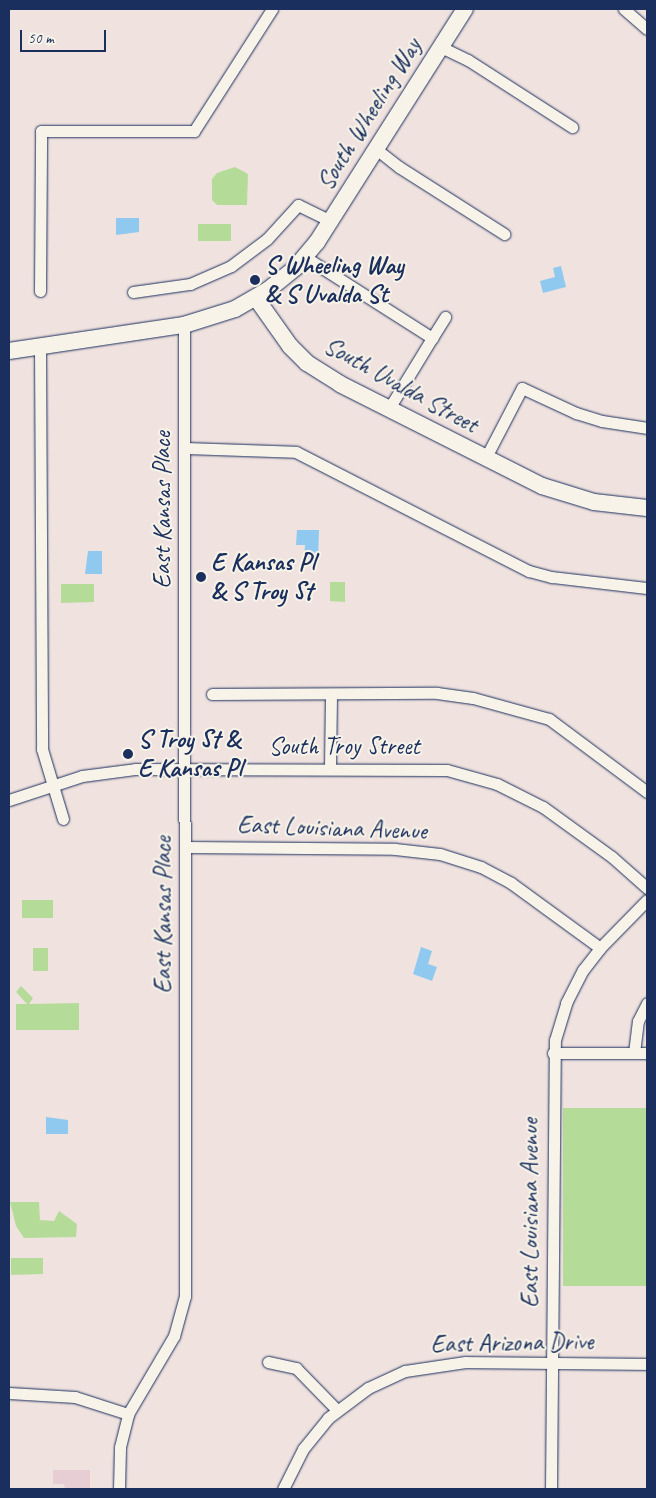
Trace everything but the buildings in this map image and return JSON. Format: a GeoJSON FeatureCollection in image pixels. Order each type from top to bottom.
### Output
{"type":"FeatureCollection","features":[{"type":"Feature","properties":{"kind":"street"},"geometry":{"type":"LineString","coordinates":[[40,291],[41,131],[194,132],[272,9]]}},
{"type":"Feature","properties":{"kind":"street","name":"South Wheeling Way"},"geometry":{"type":"LineString","coordinates":[[256,298],[305,257],[331,221],[465,9]]}},
{"type":"Feature","properties":{"kind":"street"},"geometry":{"type":"LineString","coordinates":[[624,9],[647,29]]}},
{"type":"Feature","properties":{"kind":"street"},"geometry":{"type":"LineString","coordinates":[[441,47],[468,60],[572,127]]}},
{"type":"Feature","properties":{"kind":"street"},"geometry":{"type":"LineString","coordinates":[[376,149],[399,167],[504,234]]}},
{"type":"Feature","properties":{"kind":"street","name":"South Wheeling Way"},"geometry":{"type":"LineString","coordinates":[[133,292],[190,284],[232,266],[261,245],[298,204],[331,221]]}},
{"type":"Feature","properties":{"kind":"street"},"geometry":{"type":"LineString","coordinates":[[305,257],[432,338]]}},
{"type":"Feature","properties":{"kind":"street"},"geometry":{"type":"LineString","coordinates":[[9,351],[184,325],[220,315],[256,298]]}},
{"type":"Feature","properties":{"kind":"street","name":"South Uvalda Street"},"geometry":{"type":"LineString","coordinates":[[256,298],[280,336],[307,363],[388,410],[485,459],[559,493],[602,504],[647,508]]}},
{"type":"Feature","properties":{"kind":"street"},"geometry":{"type":"LineString","coordinates":[[388,410],[444,318]]}},
{"type":"Feature","properties":{"kind":"street","name":"East Kansas Place"},"geometry":{"type":"LineString","coordinates":[[119,1489],[120,1447],[128,1414],[174,1336],[185,1296],[184,325]]}},
{"type":"Feature","properties":{"kind":"street"},"geometry":{"type":"LineString","coordinates":[[40,346],[42,749],[63,819]]}},
{"type":"Feature","properties":{"kind":"street"},"geometry":{"type":"LineString","coordinates":[[485,459],[522,388],[576,413],[602,421],[647,428]]}},
{"type":"Feature","properties":{"kind":"street"},"geometry":{"type":"LineString","coordinates":[[184,448],[271,449],[296,452],[529,571],[552,577],[647,588]]}},
{"type":"Feature","properties":{"kind":"street"},"geometry":{"type":"LineString","coordinates":[[212,694],[453,694],[538,714],[647,792]]}},
{"type":"Feature","properties":{"kind":"street"},"geometry":{"type":"LineString","coordinates":[[330,767],[331,695]]}},
{"type":"Feature","properties":{"kind":"street","name":"South Troy Street"},"geometry":{"type":"LineString","coordinates":[[9,800],[51,784],[108,771],[185,768],[330,767],[421,768],[454,772],[497,784],[543,807],[612,857],[647,888]]}},
{"type":"Feature","properties":{"kind":"street","name":"East Louisiana Avenue"},"geometry":{"type":"LineString","coordinates":[[185,847],[395,849],[440,854],[498,876],[600,948]]}},
{"type":"Feature","properties":{"kind":"street","name":"East Louisiana Avenue"},"geometry":{"type":"LineString","coordinates":[[551,1489],[553,1053],[561,1015],[570,993],[600,948],[647,900]]}},
{"type":"Feature","properties":{"kind":"street"},"geometry":{"type":"LineString","coordinates":[[634,1053],[638,1021],[647,1003]]}},
{"type":"Feature","properties":{"kind":"street"},"geometry":{"type":"LineString","coordinates":[[553,1053],[647,1054]]}},
{"type":"Feature","properties":{"kind":"street"},"geometry":{"type":"LineString","coordinates":[[268,1362],[296,1368],[337,1410]]}},
{"type":"Feature","properties":{"kind":"street","name":"East Arizona Drive"},"geometry":{"type":"LineString","coordinates":[[283,1489],[303,1449],[337,1410],[386,1378],[425,1366],[465,1362],[647,1364]]}},
{"type":"Feature","properties":{"kind":"street"},"geometry":{"type":"LineString","coordinates":[[9,1394],[65,1395],[128,1414]]}},
{"type":"Feature","properties":{"kind":"shaded area"},"geometry":{"type":"Polygon","coordinates":[[[53,1470],[90,1470],[90,1489],[65,1489],[64,1484],[53,1484],[53,1470]]]}},
{"type":"Feature","properties":{"kind":"green space"},"geometry":{"type":"Polygon","coordinates":[[[235,167],[248,174],[247,205],[217,205],[212,200],[212,179],[217,173],[235,167]]]}},
{"type":"Feature","properties":{"kind":"green space"},"geometry":{"type":"Polygon","coordinates":[[[198,224],[231,224],[231,241],[198,241],[198,224]]]}},
{"type":"Feature","properties":{"kind":"green space"},"geometry":{"type":"Polygon","coordinates":[[[330,582],[345,582],[345,602],[330,601],[330,582]]]}},
{"type":"Feature","properties":{"kind":"green space"},"geometry":{"type":"Polygon","coordinates":[[[61,584],[94,584],[94,602],[61,603],[61,584]]]}},
{"type":"Feature","properties":{"kind":"green space"},"geometry":{"type":"Polygon","coordinates":[[[22,900],[53,900],[53,918],[22,918],[22,900]]]}},
{"type":"Feature","properties":{"kind":"green space"},"geometry":{"type":"Polygon","coordinates":[[[33,948],[48,948],[48,971],[33,971],[33,948]]]}},
{"type":"Feature","properties":{"kind":"green space"},"geometry":{"type":"Polygon","coordinates":[[[21,986],[33,998],[29,1004],[79,1003],[79,1030],[16,1030],[16,1004],[27,1004],[16,992],[21,986]]]}},
{"type":"Feature","properties":{"kind":"green space"},"geometry":{"type":"Polygon","coordinates":[[[563,1108],[647,1108],[647,1286],[563,1286],[563,1108]]]}},
{"type":"Feature","properties":{"kind":"green space"},"geometry":{"type":"Polygon","coordinates":[[[10,1202],[39,1202],[40,1220],[54,1221],[59,1211],[77,1224],[76,1237],[24,1238],[16,1226],[10,1202]]]}},
{"type":"Feature","properties":{"kind":"green space"},"geometry":{"type":"Polygon","coordinates":[[[11,1258],[43,1258],[43,1274],[11,1275],[11,1258]]]}},
{"type":"Feature","properties":{"kind":"water"},"geometry":{"type":"Polygon","coordinates":[[[116,218],[139,218],[139,232],[116,235],[116,218]]]}},
{"type":"Feature","properties":{"kind":"water"},"geometry":{"type":"Polygon","coordinates":[[[561,266],[566,287],[543,293],[540,281],[555,277],[553,268],[561,266]]]}},
{"type":"Feature","properties":{"kind":"water"},"geometry":{"type":"Polygon","coordinates":[[[297,530],[319,530],[318,560],[304,559],[305,545],[296,545],[297,530]]]}},
{"type":"Feature","properties":{"kind":"water"},"geometry":{"type":"Polygon","coordinates":[[[88,551],[102,551],[102,574],[85,574],[88,551]]]}},
{"type":"Feature","properties":{"kind":"water"},"geometry":{"type":"Polygon","coordinates":[[[421,947],[432,951],[428,964],[437,967],[432,981],[413,974],[421,947]]]}},
{"type":"Feature","properties":{"kind":"water"},"geometry":{"type":"Polygon","coordinates":[[[46,1117],[68,1120],[68,1134],[46,1134],[46,1117]]]}},
{"type":"Feature","properties":{"kind":"place","name":"S Wheeling Way & S Uvalda St"},"geometry":{"type":"Point","coordinates":[255,280]}},
{"type":"Feature","properties":{"kind":"place","name":"E Kansas Pl & S Troy St"},"geometry":{"type":"Point","coordinates":[201,577]}},
{"type":"Feature","properties":{"kind":"place","name":"S Troy St & E Kansas Pl"},"geometry":{"type":"Point","coordinates":[128,754]}}]}
